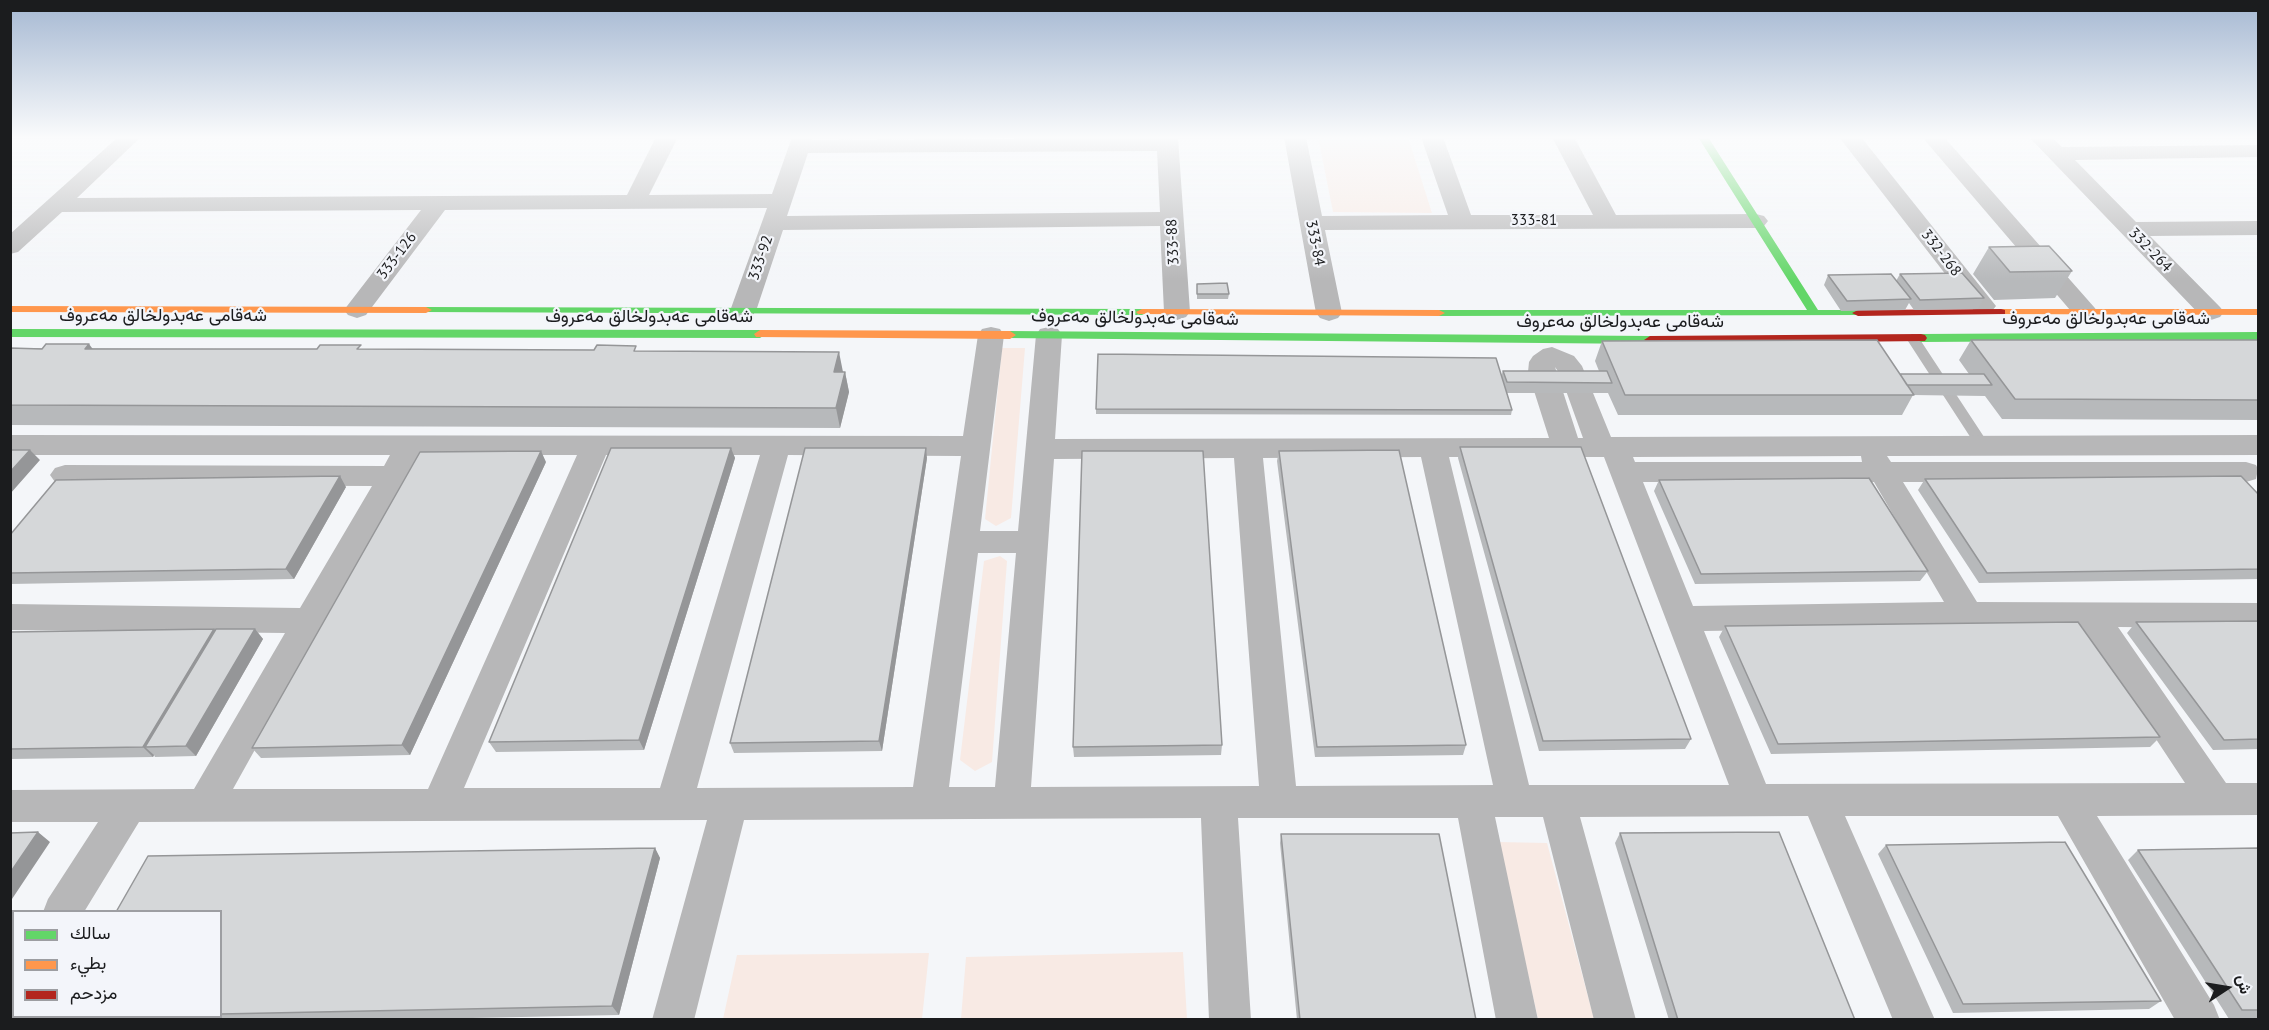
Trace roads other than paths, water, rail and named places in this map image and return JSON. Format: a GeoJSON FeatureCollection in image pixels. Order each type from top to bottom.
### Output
{"type":"FeatureCollection","features":[{"type":"Feature","properties":{"kind":"main road"},"geometry":{"type":"LineString","coordinates":[[1733,185],[1815,313]]}},
{"type":"Feature","properties":{"kind":"main road","name":"شەقامی عەبدولخالق مەعروف"},"geometry":{"type":"LineString","coordinates":[[10,309],[1329,313],[2259,312]]}},
{"type":"Feature","properties":{"kind":"main road"},"geometry":{"type":"LineString","coordinates":[[481,334],[495,310]]}},
{"type":"Feature","properties":{"kind":"main road"},"geometry":{"type":"LineString","coordinates":[[1540,313],[1550,348]]}},
{"type":"Feature","properties":{"kind":"main road","name":"شەقامی عەبدولخالق مەعروف"},"geometry":{"type":"LineString","coordinates":[[10,333],[1049,335],[1550,348],[1912,338],[2259,336]]}},
{"type":"Feature","properties":{"kind":"street"},"geometry":{"type":"LineString","coordinates":[[10,248],[78,185]]}},
{"type":"Feature","properties":{"kind":"street"},"geometry":{"type":"LineString","coordinates":[[635,201],[643,185]]}},
{"type":"Feature","properties":{"kind":"street","name":"333-92"},"geometry":{"type":"LineString","coordinates":[[742,310],[786,185]]}},
{"type":"Feature","properties":{"kind":"street","name":"333-88"},"geometry":{"type":"LineString","coordinates":[[1170,185],[1177,312]]}},
{"type":"Feature","properties":{"kind":"street","name":"333-84"},"geometry":{"type":"LineString","coordinates":[[1304,185],[1329,313]]}},
{"type":"Feature","properties":{"kind":"street"},"geometry":{"type":"LineString","coordinates":[[1448,185],[1461,222]]}},
{"type":"Feature","properties":{"kind":"street"},"geometry":{"type":"LineString","coordinates":[[1589,185],[1608,221]]}},
{"type":"Feature","properties":{"kind":"street","name":"332-268"},"geometry":{"type":"LineString","coordinates":[[1888,185],[1988,313]]}},
{"type":"Feature","properties":{"kind":"street"},"geometry":{"type":"LineString","coordinates":[[1975,185],[2085,312]]}},
{"type":"Feature","properties":{"kind":"street","name":"332-264"},"geometry":{"type":"LineString","coordinates":[[2087,185],[2211,312]]}},
{"type":"Feature","properties":{"kind":"street"},"geometry":{"type":"LineString","coordinates":[[57,205],[781,201]]}},
{"type":"Feature","properties":{"kind":"street","name":"333-126"},"geometry":{"type":"LineString","coordinates":[[357,309],[438,202]]}},
{"type":"Feature","properties":{"kind":"street"},"geometry":{"type":"LineString","coordinates":[[773,223],[1172,219]]}},
{"type":"Feature","properties":{"kind":"street","name":"333-81"},"geometry":{"type":"LineString","coordinates":[[1311,223],[1756,221]]}},
{"type":"Feature","properties":{"kind":"street"},"geometry":{"type":"LineString","coordinates":[[2130,229],[2259,228]]}},
{"type":"Feature","properties":{"kind":"street"},"geometry":{"type":"LineString","coordinates":[[929,803],[991,335]]}},
{"type":"Feature","properties":{"kind":"street"},"geometry":{"type":"LineString","coordinates":[[1012,803],[1049,335]]}},
{"type":"Feature","properties":{"kind":"street"},"geometry":{"type":"LineString","coordinates":[[1568,448],[1540,372],[1542,362],[1550,348],[1573,372],[1614,456],[1754,801]]}},
{"type":"Feature","properties":{"kind":"street"},"geometry":{"type":"LineString","coordinates":[[10,445],[976,446]]}},
{"type":"Feature","properties":{"kind":"street"},"geometry":{"type":"LineString","coordinates":[[44,499],[90,445]]}},
{"type":"Feature","properties":{"kind":"street"},"geometry":{"type":"LineString","coordinates":[[204,806],[410,445]]}},
{"type":"Feature","properties":{"kind":"street"},"geometry":{"type":"LineString","coordinates":[[439,805],[597,445]]}},
{"type":"Feature","properties":{"kind":"street"},"geometry":{"type":"LineString","coordinates":[[674,804],[777,445]]}},
{"type":"Feature","properties":{"kind":"street"},"geometry":{"type":"LineString","coordinates":[[2222,445],[2252,479]]}},
{"type":"Feature","properties":{"kind":"street"},"geometry":{"type":"LineString","coordinates":[[1874,459],[1983,446],[2259,445]]}},
{"type":"Feature","properties":{"kind":"street"},"geometry":{"type":"LineString","coordinates":[[1432,448],[1515,802]]}},
{"type":"Feature","properties":{"kind":"street"},"geometry":{"type":"LineString","coordinates":[[1040,449],[1568,448],[1614,456],[1874,459],[2252,479]]}},
{"type":"Feature","properties":{"kind":"street"},"geometry":{"type":"LineString","coordinates":[[1248,449],[1279,802]]}},
{"type":"Feature","properties":{"kind":"street"},"geometry":{"type":"LineString","coordinates":[[1874,459],[1968,614]]}},
{"type":"Feature","properties":{"kind":"street"},"geometry":{"type":"LineString","coordinates":[[65,475],[392,476]]}},
{"type":"Feature","properties":{"kind":"street"},"geometry":{"type":"LineString","coordinates":[[964,542],[1032,542]]}},
{"type":"Feature","properties":{"kind":"street"},"geometry":{"type":"LineString","coordinates":[[1682,619],[1968,614],[2259,615]]}},
{"type":"Feature","properties":{"kind":"street"},"geometry":{"type":"LineString","coordinates":[[2091,614],[2216,799]]}},
{"type":"Feature","properties":{"kind":"street"},"geometry":{"type":"LineString","coordinates":[[10,617],[309,621]]}},
{"type":"Feature","properties":{"kind":"street"},"geometry":{"type":"LineString","coordinates":[[10,806],[2259,799]]}},
{"type":"Feature","properties":{"kind":"street"},"geometry":{"type":"LineString","coordinates":[[2068,800],[2199,1020]]}},
{"type":"Feature","properties":{"kind":"street"},"geometry":{"type":"LineString","coordinates":[[1820,801],[1914,1020]]}},
{"type":"Feature","properties":{"kind":"street"},"geometry":{"type":"LineString","coordinates":[[1473,802],[1517,1020]]}},
{"type":"Feature","properties":{"kind":"street"},"geometry":{"type":"LineString","coordinates":[[1558,802],[1615,1020]]}},
{"type":"Feature","properties":{"kind":"street"},"geometry":{"type":"LineString","coordinates":[[1219,803],[1230,1020]]}},
{"type":"Feature","properties":{"kind":"street"},"geometry":{"type":"LineString","coordinates":[[673,1020],[730,804]]}},
{"type":"Feature","properties":{"kind":"street"},"geometry":{"type":"LineString","coordinates":[[63,910],[129,806]]}},
{"type":"Feature","properties":{"kind":"lane"},"geometry":{"type":"LineString","coordinates":[[1912,338],[1983,446]]}}]}
